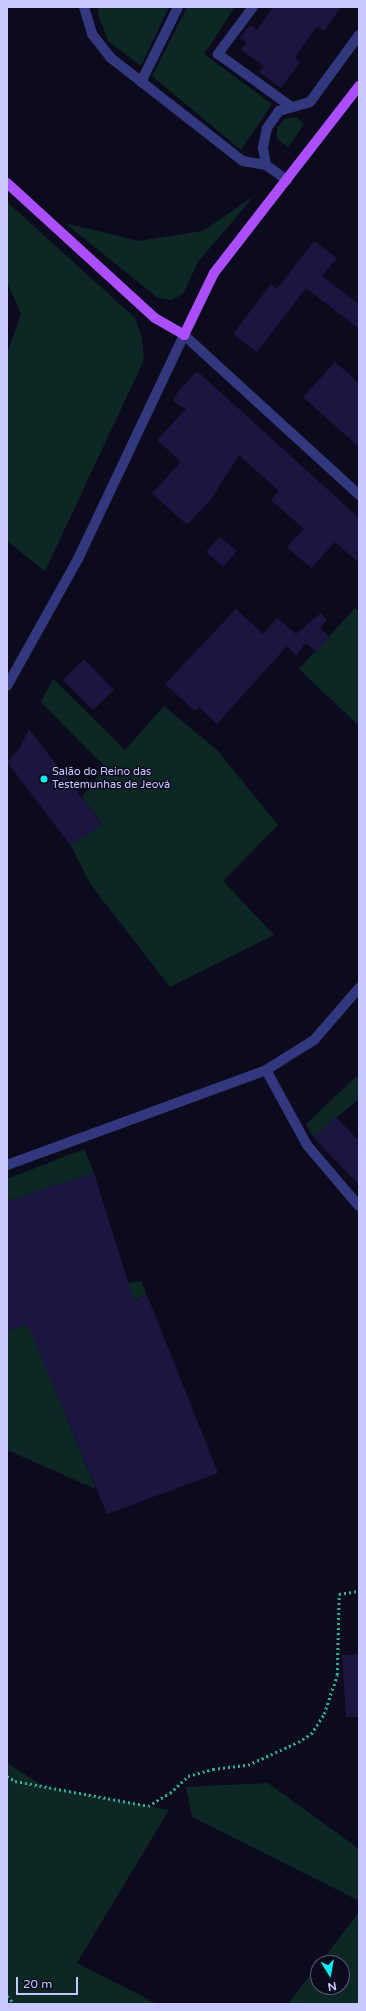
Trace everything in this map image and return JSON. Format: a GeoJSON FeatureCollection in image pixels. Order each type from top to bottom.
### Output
{"type":"FeatureCollection","features":[{"type":"Feature","properties":{"kind":"main road"},"geometry":{"type":"LineString","coordinates":[[7,183],[155,318],[184,335],[214,273],[359,86]]}},
{"type":"Feature","properties":{"kind":"street"},"geometry":{"type":"LineString","coordinates":[[84,7],[92,34],[111,58],[243,161],[266,165],[287,180]]}},
{"type":"Feature","properties":{"kind":"street"},"geometry":{"type":"LineString","coordinates":[[141,82],[178,7]]}},
{"type":"Feature","properties":{"kind":"street"},"geometry":{"type":"LineString","coordinates":[[253,7],[218,54],[290,106]]}},
{"type":"Feature","properties":{"kind":"street"},"geometry":{"type":"LineString","coordinates":[[266,165],[263,148],[267,128],[279,111],[290,106],[310,102],[359,35]]}},
{"type":"Feature","properties":{"kind":"street"},"geometry":{"type":"LineString","coordinates":[[7,686],[78,559],[184,335],[359,495]]}},
{"type":"Feature","properties":{"kind":"street"},"geometry":{"type":"LineString","coordinates":[[7,1165],[266,1070],[314,1040],[357,992]]}},
{"type":"Feature","properties":{"kind":"street"},"geometry":{"type":"LineString","coordinates":[[266,1070],[306,1145],[359,1206]]}},
{"type":"Feature","properties":{"kind":"path"},"geometry":{"type":"LineString","coordinates":[[7,1776],[15,1781],[148,1806],[170,1793],[188,1776],[213,1769],[248,1765],[298,1742],[311,1734],[324,1714],[337,1675],[339,1594],[359,1591]]}},
{"type":"Feature","properties":{"kind":"path"},"geometry":{"type":"LineString","coordinates":[[7,1996],[15,2004]]}},
{"type":"Feature","properties":{"kind":"green space"},"geometry":{"type":"Polygon","coordinates":[[[98,7],[169,7],[141,66],[108,41],[99,17],[98,7]]]}},
{"type":"Feature","properties":{"kind":"green space"},"geometry":{"type":"Polygon","coordinates":[[[187,7],[235,7],[204,54],[272,104],[241,150],[152,76],[187,7]]]}},
{"type":"Feature","properties":{"kind":"green space"},"geometry":{"type":"Polygon","coordinates":[[[296,117],[304,124],[288,147],[277,139],[277,128],[284,119],[296,117]]]}},
{"type":"Feature","properties":{"kind":"green space"},"geometry":{"type":"Polygon","coordinates":[[[254,196],[198,262],[183,294],[171,300],[158,298],[65,223],[138,241],[203,231],[254,196]]]}},
{"type":"Feature","properties":{"kind":"green space"},"geometry":{"type":"Polygon","coordinates":[[[7,202],[135,318],[142,338],[144,360],[45,571],[7,541],[7,353],[21,314],[7,282],[7,202]]]}},
{"type":"Feature","properties":{"kind":"green space"},"geometry":{"type":"Polygon","coordinates":[[[355,608],[359,611],[359,726],[299,669],[355,608]]]}},
{"type":"Feature","properties":{"kind":"green space"},"geometry":{"type":"Polygon","coordinates":[[[53,679],[125,750],[164,706],[217,750],[278,825],[223,881],[274,935],[170,987],[91,885],[71,846],[102,824],[82,797],[105,767],[41,702],[53,679]]]}},
{"type":"Feature","properties":{"kind":"green space"},"geometry":{"type":"Polygon","coordinates":[[[359,1074],[359,1099],[313,1137],[306,1124],[359,1074]]]}},
{"type":"Feature","properties":{"kind":"green space"},"geometry":{"type":"Polygon","coordinates":[[[84,1149],[94,1173],[7,1201],[7,1179],[84,1149]]]}},
{"type":"Feature","properties":{"kind":"green space"},"geometry":{"type":"Polygon","coordinates":[[[141,1281],[147,1295],[35,1341],[96,1489],[7,1450],[7,1331],[131,1292],[128,1283],[141,1281]]]}},
{"type":"Feature","properties":{"kind":"green space"},"geometry":{"type":"Polygon","coordinates":[[[7,1763],[43,1786],[169,1810],[77,1963],[157,2004],[7,2004],[7,1763]]]}},
{"type":"Feature","properties":{"kind":"green space"},"geometry":{"type":"Polygon","coordinates":[[[268,1783],[359,1849],[359,1901],[192,1817],[186,1787],[268,1783]]]}},
{"type":"Feature","properties":{"kind":"green space"},"geometry":{"type":"Polygon","coordinates":[[[359,1912],[359,2004],[288,2004],[310,1975],[310,1995],[350,1995],[350,1955],[326,1955],[359,1912]]]}},
{"type":"Feature","properties":{"kind":"building"},"geometry":{"type":"Polygon","coordinates":[[[273,7],[341,7],[324,31],[317,26],[295,57],[300,62],[281,88],[259,72],[264,66],[241,50],[247,42],[240,38],[250,25],[257,30],[273,7]]]}},
{"type":"Feature","properties":{"kind":"building"},"geometry":{"type":"Polygon","coordinates":[[[314,241],[337,258],[322,276],[359,304],[359,329],[306,288],[257,352],[233,334],[271,284],[277,289],[314,241]]]}},
{"type":"Feature","properties":{"kind":"building"},"geometry":{"type":"Polygon","coordinates":[[[335,362],[359,383],[359,447],[303,397],[335,362]]]}},
{"type":"Feature","properties":{"kind":"building"},"geometry":{"type":"Polygon","coordinates":[[[197,371],[359,518],[359,563],[335,542],[311,568],[287,547],[304,529],[271,500],[279,491],[239,455],[211,499],[187,525],[152,493],[181,462],[157,440],[186,409],[173,401],[177,393],[197,371]]]}},
{"type":"Feature","properties":{"kind":"building"},"geometry":{"type":"Polygon","coordinates":[[[220,537],[237,551],[223,567],[206,552],[220,537]]]}},
{"type":"Feature","properties":{"kind":"building"},"geometry":{"type":"Polygon","coordinates":[[[236,609],[263,634],[277,618],[296,634],[321,613],[327,620],[320,628],[330,638],[316,652],[306,643],[296,655],[287,646],[217,724],[199,707],[195,711],[165,684],[236,609]]]}},
{"type":"Feature","properties":{"kind":"building"},"geometry":{"type":"Polygon","coordinates":[[[84,659],[114,690],[93,710],[63,680],[84,659]]]}},
{"type":"Feature","properties":{"kind":"building","name":"Salão do Reino das Testemunhas de Jeová"},"geometry":{"type":"Polygon","coordinates":[[[29,729],[102,824],[71,846],[7,762],[19,749],[29,729]]]}},
{"type":"Feature","properties":{"kind":"building"},"geometry":{"type":"Polygon","coordinates":[[[336,1117],[359,1141],[359,1185],[313,1137],[336,1117]]]}},
{"type":"Feature","properties":{"kind":"building"},"geometry":{"type":"Polygon","coordinates":[[[94,1173],[134,1301],[147,1295],[218,1473],[107,1514],[28,1325],[7,1331],[7,1201],[94,1173]]]}},
{"type":"Feature","properties":{"kind":"building"},"geometry":{"type":"Polygon","coordinates":[[[359,1654],[359,1717],[346,1717],[342,1655],[359,1654]]]}},
{"type":"Feature","properties":{"kind":"place","name":"Salão do Reino das Testemunhas de Jeová"},"geometry":{"type":"Point","coordinates":[44,779]}}]}
